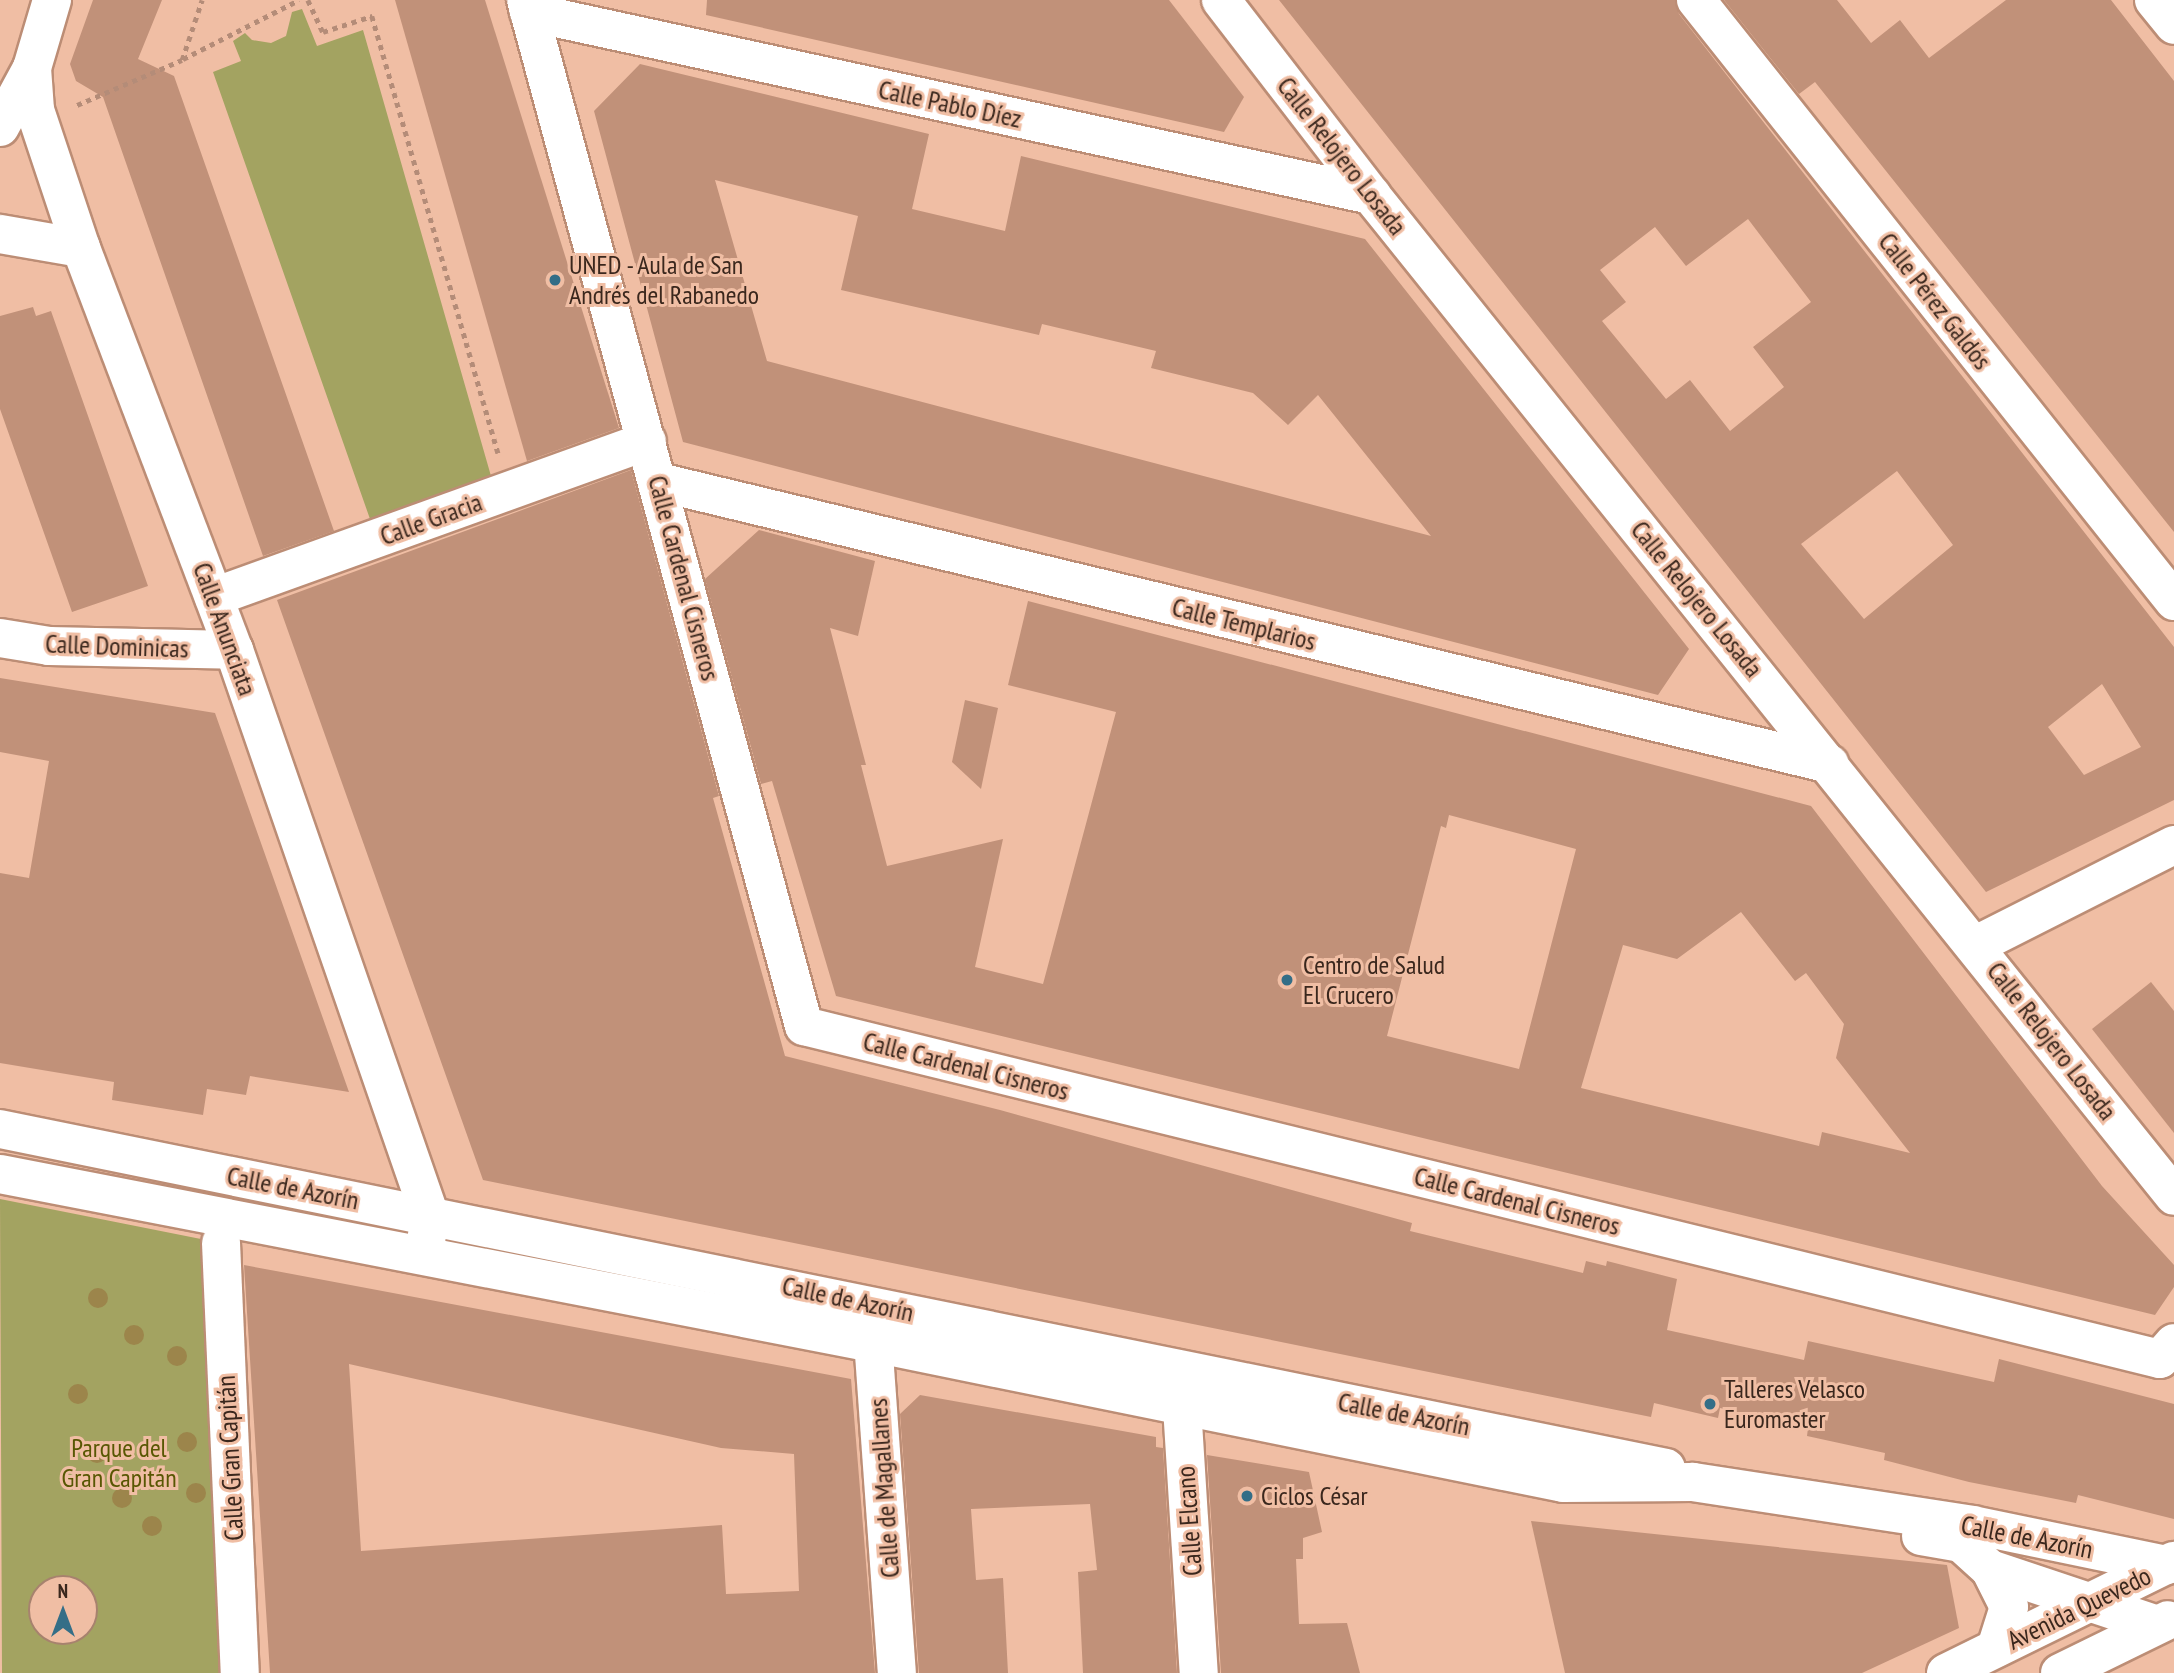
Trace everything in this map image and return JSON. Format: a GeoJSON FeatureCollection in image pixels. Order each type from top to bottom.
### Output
{"type":"FeatureCollection","features":[{"type":"Feature","properties":{"kind":"street","name":"Calle Anunciata"},"geometry":{"type":"LineString","coordinates":[[52,0],[32,68],[35,110],[81,248],[234,650],[430,1216],[422,1258]]}},
{"type":"Feature","properties":{"kind":"street","name":"Calle Relojero Losada"},"geometry":{"type":"LineString","coordinates":[[1221,0],[1371,195],[1976,945],[2174,1196]]}},
{"type":"Feature","properties":{"kind":"street","name":"Calle Pérez Galdós"},"geometry":{"type":"LineString","coordinates":[[1696,0],[2174,601]]}},
{"type":"Feature","properties":{"kind":"street"},"geometry":{"type":"LineString","coordinates":[[2154,0],[2174,25]]}},
{"type":"Feature","properties":{"kind":"street","name":"Calle Pablo Díez"},"geometry":{"type":"LineString","coordinates":[[528,6],[1371,195]]}},
{"type":"Feature","properties":{"kind":"street","name":"Calle Cardenal Cisneros"},"geometry":{"type":"LineString","coordinates":[[528,6],[648,441],[804,1026],[2169,1355]]}},
{"type":"Feature","properties":{"kind":"street"},"geometry":{"type":"LineString","coordinates":[[0,127],[32,68]]}},
{"type":"Feature","properties":{"kind":"street"},"geometry":{"type":"LineString","coordinates":[[0,234],[81,248]]}},
{"type":"Feature","properties":{"kind":"street","name":"Calle Gracia"},"geometry":{"type":"LineString","coordinates":[[214,597],[648,441]]}},
{"type":"Feature","properties":{"kind":"street","name":"Calle Templarios"},"geometry":{"type":"LineString","coordinates":[[659,482],[1830,764]]}},
{"type":"Feature","properties":{"kind":"street","name":"Calle Dominicas"},"geometry":{"type":"LineString","coordinates":[[0,638],[49,646],[234,650]]}},
{"type":"Feature","properties":{"kind":"street"},"geometry":{"type":"LineString","coordinates":[[1976,945],[2174,845]]}},
{"type":"Feature","properties":{"kind":"street","name":"Calle de Azorín"},"geometry":{"type":"LineString","coordinates":[[0,1129],[870,1303],[1181,1388]]}},
{"type":"Feature","properties":{"kind":"street","name":"Calle de Azorín"},"geometry":{"type":"LineString","coordinates":[[0,1174],[422,1258],[873,1343],[1181,1388],[1656,1463],[1693,1482],[1887,1514],[1973,1524],[2170,1563]]}},
{"type":"Feature","properties":{"kind":"street","name":"Calle Gran Capitán"},"geometry":{"type":"LineString","coordinates":[[221,1243],[240,1673]]}},
{"type":"Feature","properties":{"kind":"street","name":"Calle de Magallanes"},"geometry":{"type":"LineString","coordinates":[[870,1303],[897,1673]]}},
{"type":"Feature","properties":{"kind":"street","name":"Calle Elcano"},"geometry":{"type":"LineString","coordinates":[[1181,1388],[1199,1673]]}},
{"type":"Feature","properties":{"kind":"street","name":"Calle de Azorín"},"geometry":{"type":"LineString","coordinates":[[1887,1514],[1922,1537],[1961,1543],[1990,1569],[2009,1607],[1996,1648]]}},
{"type":"Feature","properties":{"kind":"street","name":"Avenida Quevedo"},"geometry":{"type":"LineString","coordinates":[[1946,1673],[2170,1563]]}},
{"type":"Feature","properties":{"kind":"street"},"geometry":{"type":"LineString","coordinates":[[1990,1569],[2165,1621]]}},
{"type":"Feature","properties":{"kind":"street","name":"Avenida Quevedo"},"geometry":{"type":"LineString","coordinates":[[2060,1673],[2165,1621]]}},
{"type":"Feature","properties":{"kind":"path"},"geometry":{"type":"LineString","coordinates":[[182,60],[202,0]]}},
{"type":"Feature","properties":{"kind":"path"},"geometry":{"type":"LineString","coordinates":[[71,108],[182,60],[299,0]]}},
{"type":"Feature","properties":{"kind":"path"},"geometry":{"type":"LineString","coordinates":[[308,0],[323,32],[372,16],[501,464]]}},
{"type":"Feature","properties":{"kind":"green space"},"geometry":{"type":"Polygon","coordinates":[[[302,9],[317,46],[363,30],[491,476],[370,519],[213,72],[241,61],[233,41],[245,33],[252,40],[271,43],[286,36],[292,12],[302,9]]]}},
{"type":"Feature","properties":{"kind":"green space","name":"Parque del Gran Capitán"},"geometry":{"type":"Polygon","coordinates":[[[0,1199],[221,1243],[254,1673],[2,1673],[0,1199]]]}},
{"type":"Feature","properties":{"kind":"building"},"geometry":{"type":"Polygon","coordinates":[[[93,0],[162,0],[138,59],[174,76],[334,531],[263,556],[103,97],[76,81],[70,64],[93,0]]]}},
{"type":"Feature","properties":{"kind":"building"},"geometry":{"type":"Polygon","coordinates":[[[395,0],[485,0],[619,428],[527,461],[395,0]]]}},
{"type":"Feature","properties":{"kind":"building"},"geometry":{"type":"Polygon","coordinates":[[[707,0],[1169,0],[1244,97],[1224,132],[706,15],[707,0]]]}},
{"type":"Feature","properties":{"kind":"building"},"geometry":{"type":"Polygon","coordinates":[[[1279,0],[1675,0],[1679,14],[2174,647],[2174,800],[1986,892],[1279,0]],[[1748,219],[1686,266],[1655,227],[1600,270],[1626,302],[1602,321],[1666,399],[1690,380],[1730,431],[1784,387],[1753,347],[1811,302],[1748,219]],[[1897,471],[1801,544],[1864,619],[1953,545],[1897,471]],[[2102,684],[2048,727],[2084,775],[2141,747],[2102,684]]]}},
{"type":"Feature","properties":{"kind":"building"},"geometry":{"type":"Polygon","coordinates":[[[1724,0],[1837,0],[1871,43],[1900,20],[1929,58],[2006,0],[2111,0],[2174,81],[2174,532],[1815,82],[1799,94],[1724,0]]]}},
{"type":"Feature","properties":{"kind":"building"},"geometry":{"type":"Polygon","coordinates":[[[640,64],[929,134],[912,209],[1005,231],[1021,156],[1365,239],[1689,649],[1658,695],[683,442],[594,111],[640,64]],[[715,180],[767,361],[1431,536],[1318,395],[1288,425],[1253,393],[1151,368],[1156,351],[1042,324],[1039,335],[841,290],[858,216],[715,180]]]}},
{"type":"Feature","properties":{"kind":"building"},"geometry":{"type":"Polygon","coordinates":[[[33,307],[36,316],[51,311],[148,586],[72,612],[0,409],[0,316],[33,307]]]}},
{"type":"Feature","properties":{"kind":"building"},"geometry":{"type":"Polygon","coordinates":[[[631,470],[719,796],[713,798],[785,1056],[1000,1110],[1412,1223],[1410,1231],[1583,1273],[1586,1261],[1606,1266],[1607,1261],[1677,1279],[1667,1330],[1804,1360],[1808,1341],[1994,1382],[1999,1359],[2174,1404],[2174,1519],[2078,1495],[2076,1503],[1969,1482],[1884,1460],[1885,1453],[1807,1436],[1808,1428],[1720,1408],[1718,1418],[1654,1403],[1651,1417],[483,1180],[277,600],[631,470]]]}},
{"type":"Feature","properties":{"kind":"building"},"geometry":{"type":"Polygon","coordinates":[[[759,530],[875,561],[858,636],[830,628],[866,765],[861,765],[887,866],[1003,839],[975,967],[1043,984],[1116,712],[1008,685],[1028,601],[1811,806],[2102,1186],[2174,1265],[2174,1287],[2155,1315],[836,996],[772,781],[761,784],[705,579],[759,530]],[[1449,815],[1446,828],[1441,826],[1387,1036],[1519,1069],[1576,849],[1449,815]],[[1741,912],[1677,959],[1623,945],[1581,1088],[1819,1146],[1822,1132],[1910,1153],[1836,1058],[1844,1024],[1806,973],[1795,981],[1741,912]]]}},
{"type":"Feature","properties":{"kind":"building"},"geometry":{"type":"Polygon","coordinates":[[[0,678],[215,713],[349,1092],[250,1076],[246,1095],[207,1089],[203,1115],[112,1100],[114,1082],[0,1063],[0,873],[29,878],[49,761],[0,752],[0,678]]]}},
{"type":"Feature","properties":{"kind":"building"},"geometry":{"type":"Polygon","coordinates":[[[965,700],[998,708],[981,789],[952,762],[965,700]]]}},
{"type":"Feature","properties":{"kind":"building"},"geometry":{"type":"Polygon","coordinates":[[[2151,982],[2174,1011],[2174,1133],[2092,1029],[2151,982]]]}},
{"type":"Feature","properties":{"kind":"building"},"geometry":{"type":"Polygon","coordinates":[[[244,1265],[851,1379],[875,1673],[270,1673],[244,1265]],[[349,1364],[361,1551],[722,1525],[726,1594],[799,1591],[794,1454],[721,1448],[349,1364]]]}},
{"type":"Feature","properties":{"kind":"building"},"geometry":{"type":"Polygon","coordinates":[[[920,1395],[1156,1437],[1156,1447],[1163,1448],[1177,1673],[1083,1673],[1078,1572],[1097,1570],[1090,1504],[971,1509],[976,1580],[1003,1578],[1008,1673],[919,1673],[900,1414],[920,1395]]]}},
{"type":"Feature","properties":{"kind":"building"},"geometry":{"type":"Polygon","coordinates":[[[1207,1455],[1309,1472],[1322,1532],[1303,1538],[1303,1559],[1296,1559],[1299,1624],[1347,1623],[1360,1673],[1221,1673],[1207,1455]]]}},
{"type":"Feature","properties":{"kind":"building"},"geometry":{"type":"Polygon","coordinates":[[[1531,1521],[1947,1565],[1959,1628],[1862,1673],[1565,1673],[1531,1521]]]}},
{"type":"Feature","properties":{"kind":"place","name":"UNED - Aula de San Andrés del Rabanedo"},"geometry":{"type":"Point","coordinates":[555,280]}},
{"type":"Feature","properties":{"kind":"place","name":"Centro de Salud El Crucero"},"geometry":{"type":"Point","coordinates":[1287,980]}},
{"type":"Feature","properties":{"kind":"place","name":"Talleres Velasco Euromaster"},"geometry":{"type":"Point","coordinates":[1710,1404]}},
{"type":"Feature","properties":{"kind":"place","name":"Ciclos César"},"geometry":{"type":"Point","coordinates":[1247,1496]}}]}
